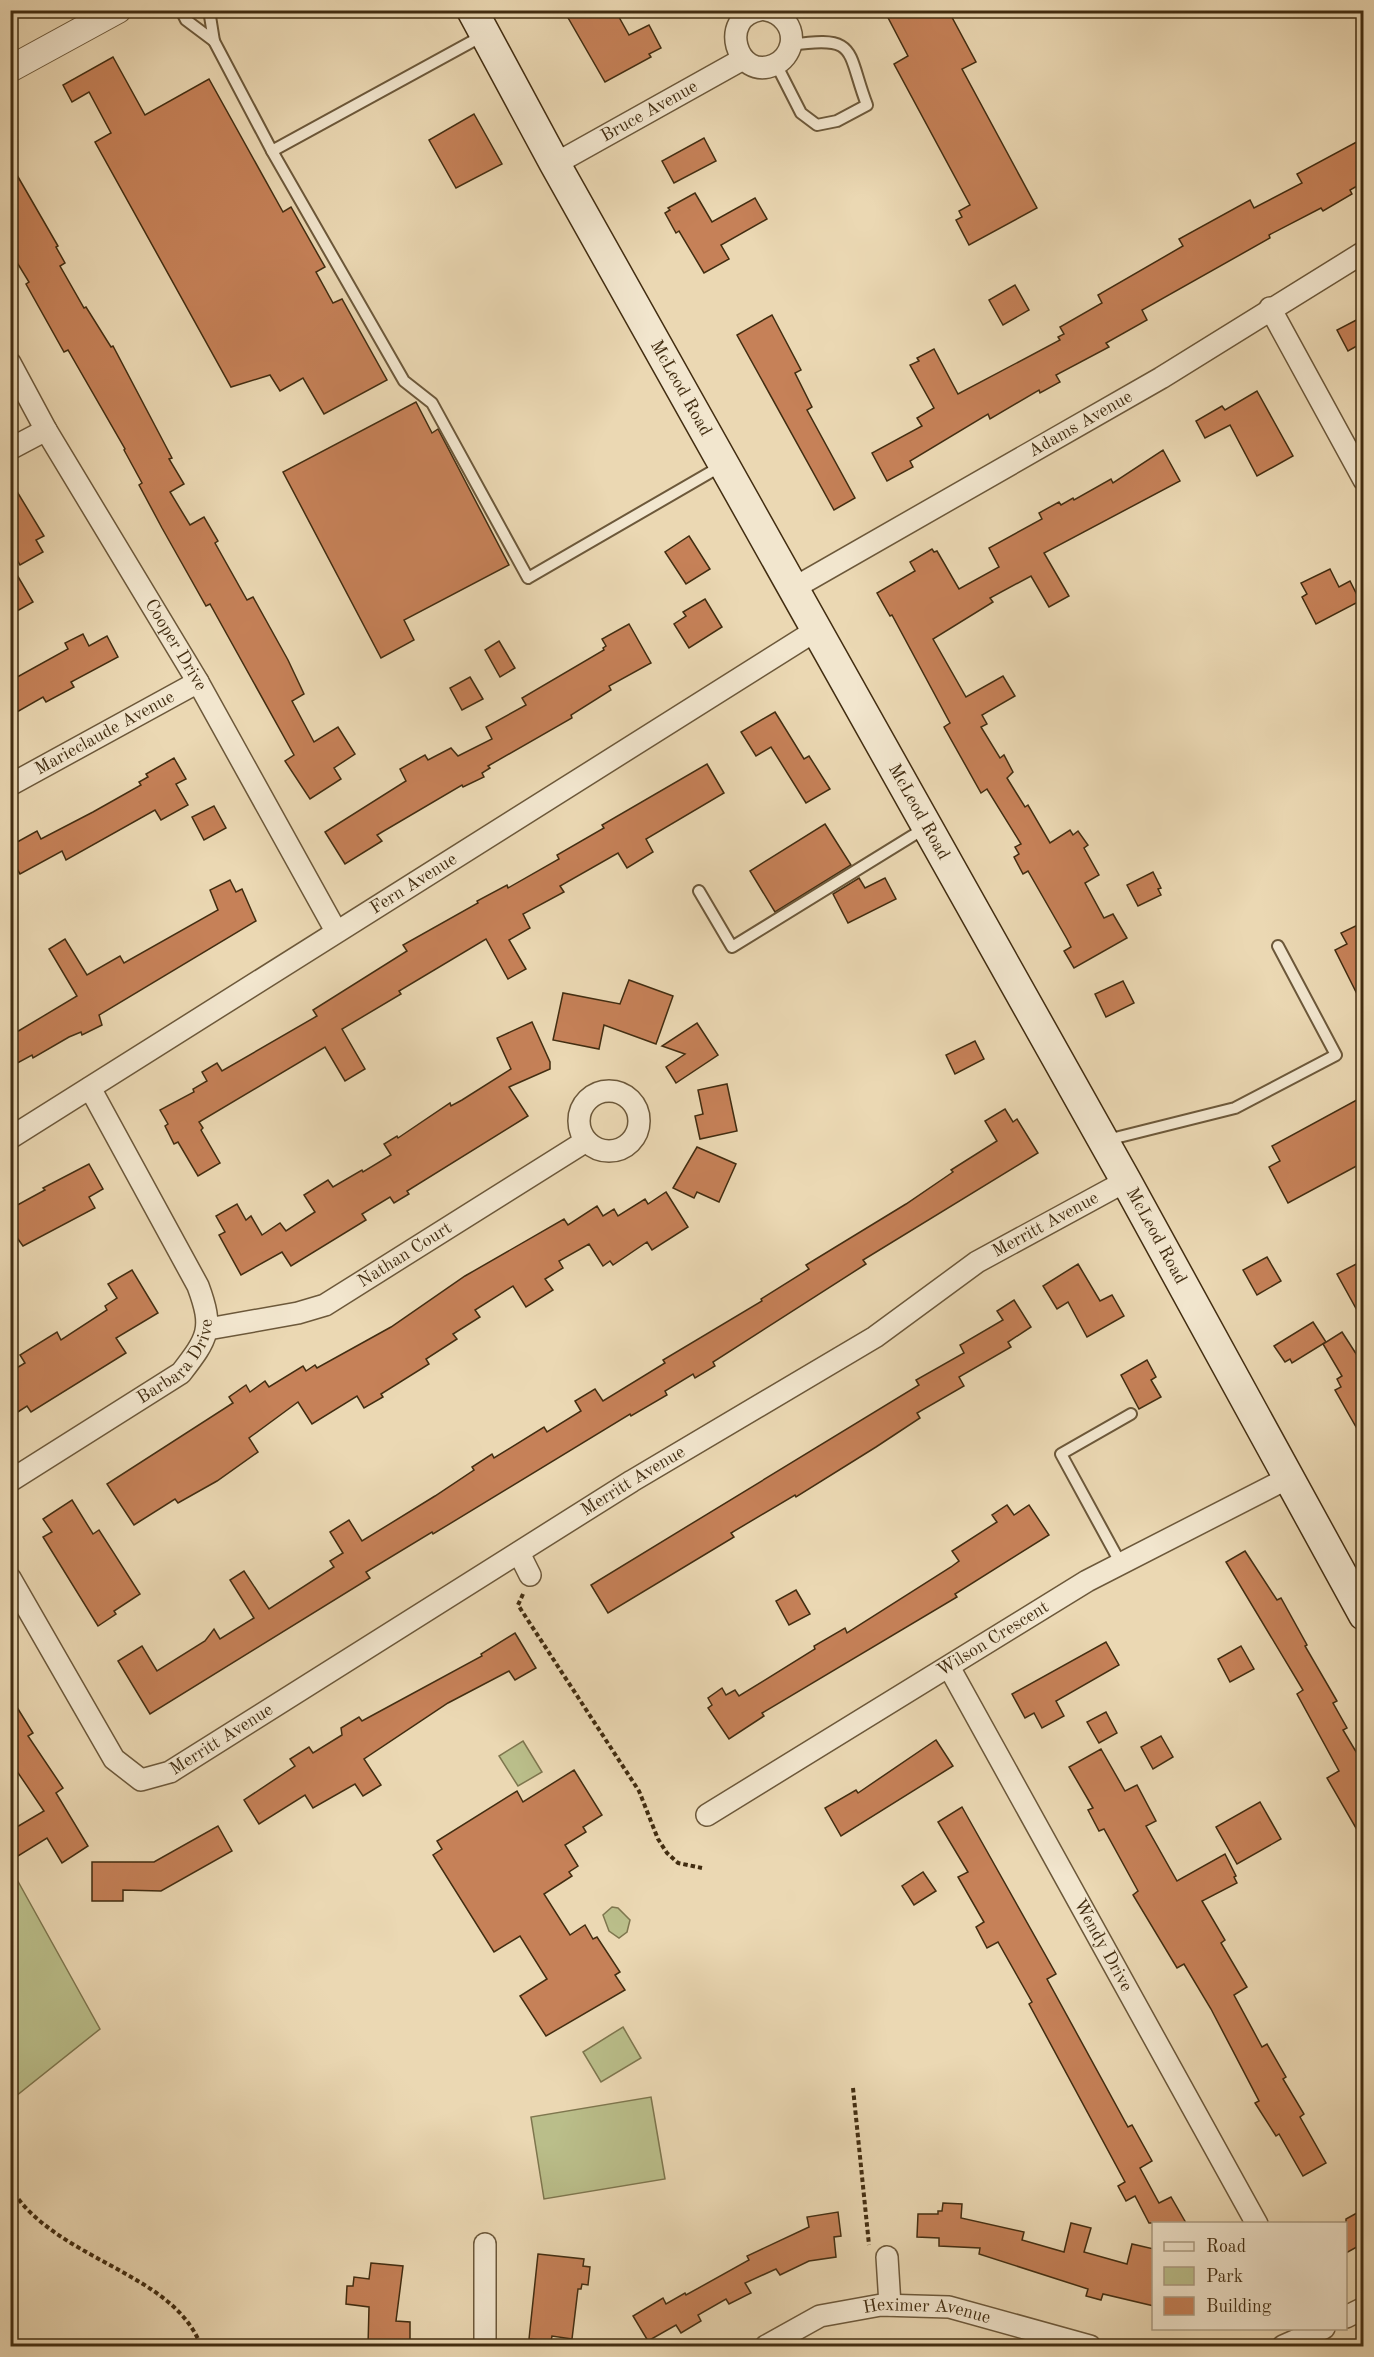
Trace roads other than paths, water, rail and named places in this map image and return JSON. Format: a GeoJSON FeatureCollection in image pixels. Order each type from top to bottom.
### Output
{"type":"FeatureCollection","features":[{"type":"Feature","properties":{"kind":"main road","name":"McLeod Road"},"geometry":{"type":"LineString","coordinates":[[478,22],[555,164],[1104,1141],[1364,1615]]}},
{"type":"Feature","properties":{"kind":"street"},"geometry":{"type":"LineString","coordinates":[[10,69],[118,10]]}},
{"type":"Feature","properties":{"kind":"street"},"geometry":{"type":"LineString","coordinates":[[759,10],[745,16],[735,32],[735,42],[743,59],[758,67],[776,64],[783,59],[791,45],[790,29],[777,13]]}},
{"type":"Feature","properties":{"kind":"street","name":"Bruce Avenue"},"geometry":{"type":"LineString","coordinates":[[555,164],[743,59]]}},
{"type":"Feature","properties":{"kind":"street","name":"Adams Avenue"},"geometry":{"type":"LineString","coordinates":[[794,588],[1161,378],[1270,308],[1364,252]]}},
{"type":"Feature","properties":{"kind":"street"},"geometry":{"type":"LineString","coordinates":[[1270,308],[1364,480]]}},
{"type":"Feature","properties":{"kind":"street","name":"Cooper Drive"},"geometry":{"type":"LineString","coordinates":[[10,363],[46,430],[198,682],[336,931]]}},
{"type":"Feature","properties":{"kind":"street"},"geometry":{"type":"LineString","coordinates":[[10,449],[46,430]]}},
{"type":"Feature","properties":{"kind":"street","name":"Fern Avenue"},"geometry":{"type":"LineString","coordinates":[[10,1138],[818,629]]}},
{"type":"Feature","properties":{"kind":"street","name":"Marieclaude Avenue"},"geometry":{"type":"LineString","coordinates":[[10,784],[198,682]]}},
{"type":"Feature","properties":{"kind":"street","name":"Barbara Drive"},"geometry":{"type":"LineString","coordinates":[[10,1480],[181,1373],[197,1353],[208,1329],[205,1306],[198,1287],[90,1088]]}},
{"type":"Feature","properties":{"kind":"street","name":"Nathan Court"},"geometry":{"type":"LineString","coordinates":[[208,1329],[298,1313],[325,1305],[586,1141]]}},
{"type":"Feature","properties":{"kind":"street","name":"Merritt Avenue"},"geometry":{"type":"LineString","coordinates":[[10,1578],[114,1760],[141,1780],[170,1772],[632,1481],[876,1337],[977,1262],[1126,1181]]}},
{"type":"Feature","properties":{"kind":"street","name":"Wilson Crescent"},"geometry":{"type":"LineString","coordinates":[[707,1815],[1087,1581],[1288,1478]]}},
{"type":"Feature","properties":{"kind":"street"},"geometry":{"type":"LineString","coordinates":[[519,1553],[530,1575]]}},
{"type":"Feature","properties":{"kind":"street","name":"Wendy Drive"},"geometry":{"type":"LineString","coordinates":[[949,1667],[1256,2222]]}},
{"type":"Feature","properties":{"kind":"street"},"geometry":{"type":"LineString","coordinates":[[485,2244],[485,2346]]}},
{"type":"Feature","properties":{"kind":"street"},"geometry":{"type":"LineString","coordinates":[[887,2256],[890,2305]]}},
{"type":"Feature","properties":{"kind":"street","name":"Heximer Avenue"},"geometry":{"type":"LineString","coordinates":[[766,2346],[820,2316],[890,2305],[949,2307],[1090,2346]]}},
{"type":"Feature","properties":{"kind":"street"},"geometry":{"type":"LineString","coordinates":[[1347,2316],[1364,2308]]}},
{"type":"Feature","properties":{"kind":"street"},"geometry":{"type":"LineString","coordinates":[[1283,2346],[1319,2330]]}},
{"type":"Feature","properties":{"kind":"lane"},"geometry":{"type":"LineString","coordinates":[[181,10],[186,20],[214,41]]}},
{"type":"Feature","properties":{"kind":"lane"},"geometry":{"type":"LineString","coordinates":[[209,10],[214,41],[272,151],[404,381],[432,403],[528,578],[724,464]]}},
{"type":"Feature","properties":{"kind":"lane"},"geometry":{"type":"LineString","coordinates":[[272,151],[478,22]]}},
{"type":"Feature","properties":{"kind":"lane"},"geometry":{"type":"LineString","coordinates":[[776,64],[801,113],[817,125],[837,122],[867,105],[854,62],[840,44],[825,40],[791,45]]}},
{"type":"Feature","properties":{"kind":"lane"},"geometry":{"type":"LineString","coordinates":[[699,891],[732,947],[928,826]]}},
{"type":"Feature","properties":{"kind":"lane"},"geometry":{"type":"LineString","coordinates":[[1104,1141],[1235,1108],[1336,1055],[1278,946]]}},
{"type":"Feature","properties":{"kind":"lane"},"geometry":{"type":"LineString","coordinates":[[1121,1564],[1061,1454],[1131,1414]]}}]}
